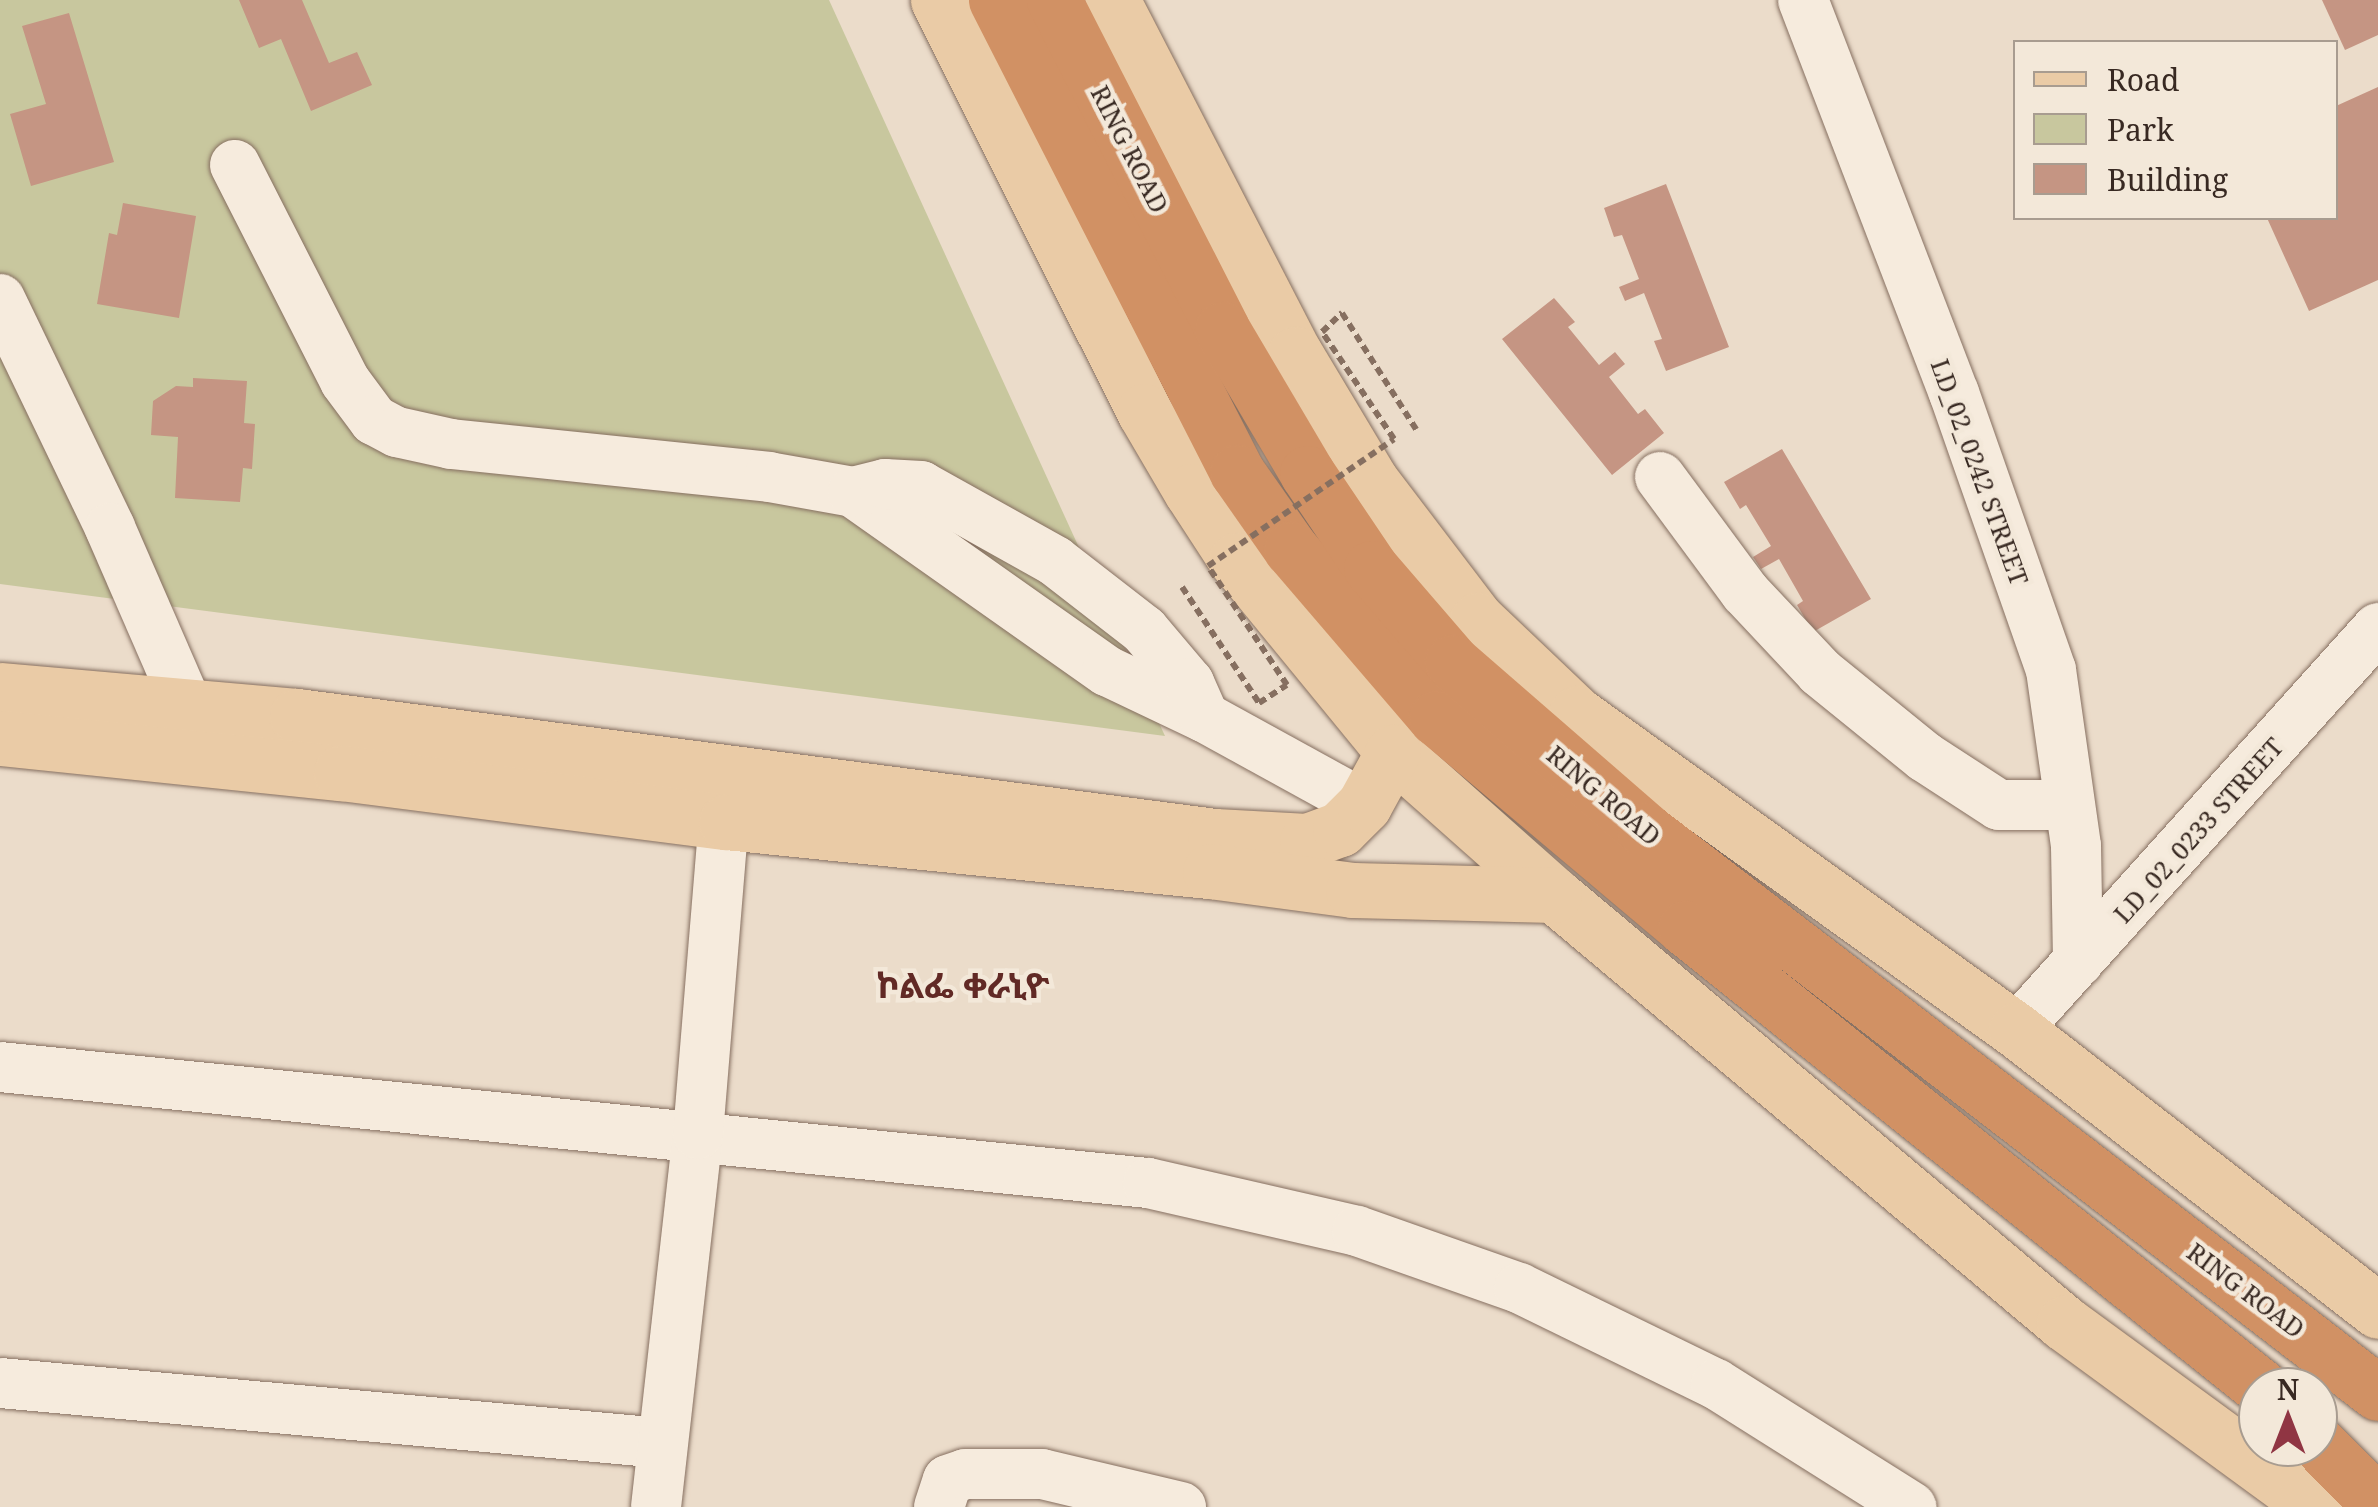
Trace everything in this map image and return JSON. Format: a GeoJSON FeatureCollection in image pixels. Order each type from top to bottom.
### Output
{"type":"FeatureCollection","features":[{"type":"Feature","properties":{"kind":"highway","name":"RING ROAD"},"geometry":{"type":"LineString","coordinates":[[996,0],[1237,472],[1291,548],[1425,705],[1684,928],[2238,1368]]}},
{"type":"Feature","properties":{"kind":"highway","name":"RING ROAD"},"geometry":{"type":"LineString","coordinates":[[1054,0],[1222,329],[1308,473],[1371,568],[1452,662],[1645,830],[2378,1393]]}},
{"type":"Feature","properties":{"kind":"highway"},"geometry":{"type":"LineString","coordinates":[[2294,1325],[2378,1368]]}},
{"type":"Feature","properties":{"kind":"highway"},"geometry":{"type":"LineString","coordinates":[[2338,1443],[2378,1472]]}},
{"type":"Feature","properties":{"kind":"highway"},"geometry":{"type":"LineString","coordinates":[[2338,1463],[2378,1504]]}},
{"type":"Feature","properties":{"kind":"main road"},"geometry":{"type":"LineString","coordinates":[[938,0],[1144,410],[1191,491],[1236,560],[1393,752],[1554,896],[2064,1322],[2315,1507]]}},
{"type":"Feature","properties":{"kind":"main road"},"geometry":{"type":"LineString","coordinates":[[1112,0],[1295,354],[1370,480],[1477,620],[1576,714],[2016,1030],[2378,1311]]}},
{"type":"Feature","properties":{"kind":"main road"},"geometry":{"type":"LineString","coordinates":[[0,690],[188,707],[726,797],[1353,890],[1554,896]]}},
{"type":"Feature","properties":{"kind":"main road"},"geometry":{"type":"LineString","coordinates":[[0,738],[341,773],[726,797],[1307,841],[1340,830],[1364,804],[1393,752]]}},
{"type":"Feature","properties":{"kind":"street","name":"LD_02_0242 STREET"},"geometry":{"type":"LineString","coordinates":[[1802,0],[1954,394],[2051,670],[2072,826],[2078,962]]}},
{"type":"Feature","properties":{"kind":"street"},"geometry":{"type":"LineString","coordinates":[[235,165],[345,382],[374,420],[397,432],[452,444],[768,477],[853,492],[886,484],[921,486],[1055,561],[1144,630],[1189,683],[1204,717],[1364,804]]}},
{"type":"Feature","properties":{"kind":"street"},"geometry":{"type":"LineString","coordinates":[[0,298],[110,528],[188,707]]}},
{"type":"Feature","properties":{"kind":"street"},"geometry":{"type":"LineString","coordinates":[[1660,477],[1744,592],[1820,672],[1925,757],[1998,804],[2072,826],[2152,882]]}},
{"type":"Feature","properties":{"kind":"street","name":"LD_02_0233 STREET"},"geometry":{"type":"LineString","coordinates":[[2016,1030],[2378,628]]}},
{"type":"Feature","properties":{"kind":"street"},"geometry":{"type":"LineString","coordinates":[[656,1507],[698,1134],[726,797]]}},
{"type":"Feature","properties":{"kind":"street"},"geometry":{"type":"LineString","coordinates":[[0,1066],[698,1134],[1148,1183],[1357,1231],[1519,1288],[1716,1384],[1910,1507]]}},
{"type":"Feature","properties":{"kind":"street"},"geometry":{"type":"LineString","coordinates":[[0,1383],[662,1442]]}},
{"type":"Feature","properties":{"kind":"street"},"geometry":{"type":"LineString","coordinates":[[939,1507],[948,1480],[965,1474],[1042,1474],[1181,1507]]}},
{"type":"Feature","properties":{"kind":"path"},"geometry":{"type":"LineString","coordinates":[[1182,587],[1260,703],[1287,684],[1208,566],[1394,438],[1322,332],[1342,314],[1416,429]]}},
{"type":"Feature","properties":{"kind":"green space"},"geometry":{"type":"Polygon","coordinates":[[[0,0],[829,0],[1165,736],[0,584],[0,0]]]}},
{"type":"Feature","properties":{"kind":"building"},"geometry":{"type":"Polygon","coordinates":[[[239,0],[302,0],[329,63],[357,52],[372,85],[311,111],[281,39],[259,48],[239,0]]]}},
{"type":"Feature","properties":{"kind":"building"},"geometry":{"type":"Polygon","coordinates":[[[2322,0],[2378,0],[2378,35],[2345,50],[2322,0]]]}},
{"type":"Feature","properties":{"kind":"building"},"geometry":{"type":"Polygon","coordinates":[[[69,13],[114,162],[31,186],[10,114],[46,104],[22,26],[69,13]]]}},
{"type":"Feature","properties":{"kind":"building"},"geometry":{"type":"Polygon","coordinates":[[[2378,87],[2378,280],[2309,311],[2268,220],[2338,220],[2338,105],[2378,87]]]}},
{"type":"Feature","properties":{"kind":"building"},"geometry":{"type":"Polygon","coordinates":[[[1666,184],[1729,347],[1666,371],[1654,341],[1662,339],[1644,293],[1625,301],[1619,287],[1639,279],[1622,235],[1614,237],[1604,208],[1666,184]]]}},
{"type":"Feature","properties":{"kind":"building"},"geometry":{"type":"Polygon","coordinates":[[[123,203],[196,216],[179,318],[97,304],[109,233],[117,235],[123,203]]]}},
{"type":"Feature","properties":{"kind":"building"},"geometry":{"type":"Polygon","coordinates":[[[1554,298],[1575,322],[1568,327],[1599,365],[1615,352],[1625,364],[1609,377],[1638,414],[1645,409],[1664,433],[1612,475],[1502,339],[1554,298]]]}},
{"type":"Feature","properties":{"kind":"building"},"geometry":{"type":"Polygon","coordinates":[[[193,378],[247,381],[244,423],[255,424],[252,469],[243,468],[240,502],[175,498],[178,437],[151,435],[153,401],[176,386],[193,387],[193,378]]]}},
{"type":"Feature","properties":{"kind":"building"},"geometry":{"type":"Polygon","coordinates":[[[1782,449],[1871,599],[1813,632],[1797,605],[1803,601],[1779,559],[1761,569],[1753,557],[1771,546],[1746,505],[1740,509],[1724,482],[1782,449]]]}},
{"type":"Feature","properties":{"kind":"district","name":"ኮልፌ ቀራኒዮ"},"geometry":{"type":"Point","coordinates":[963,985]}}]}
